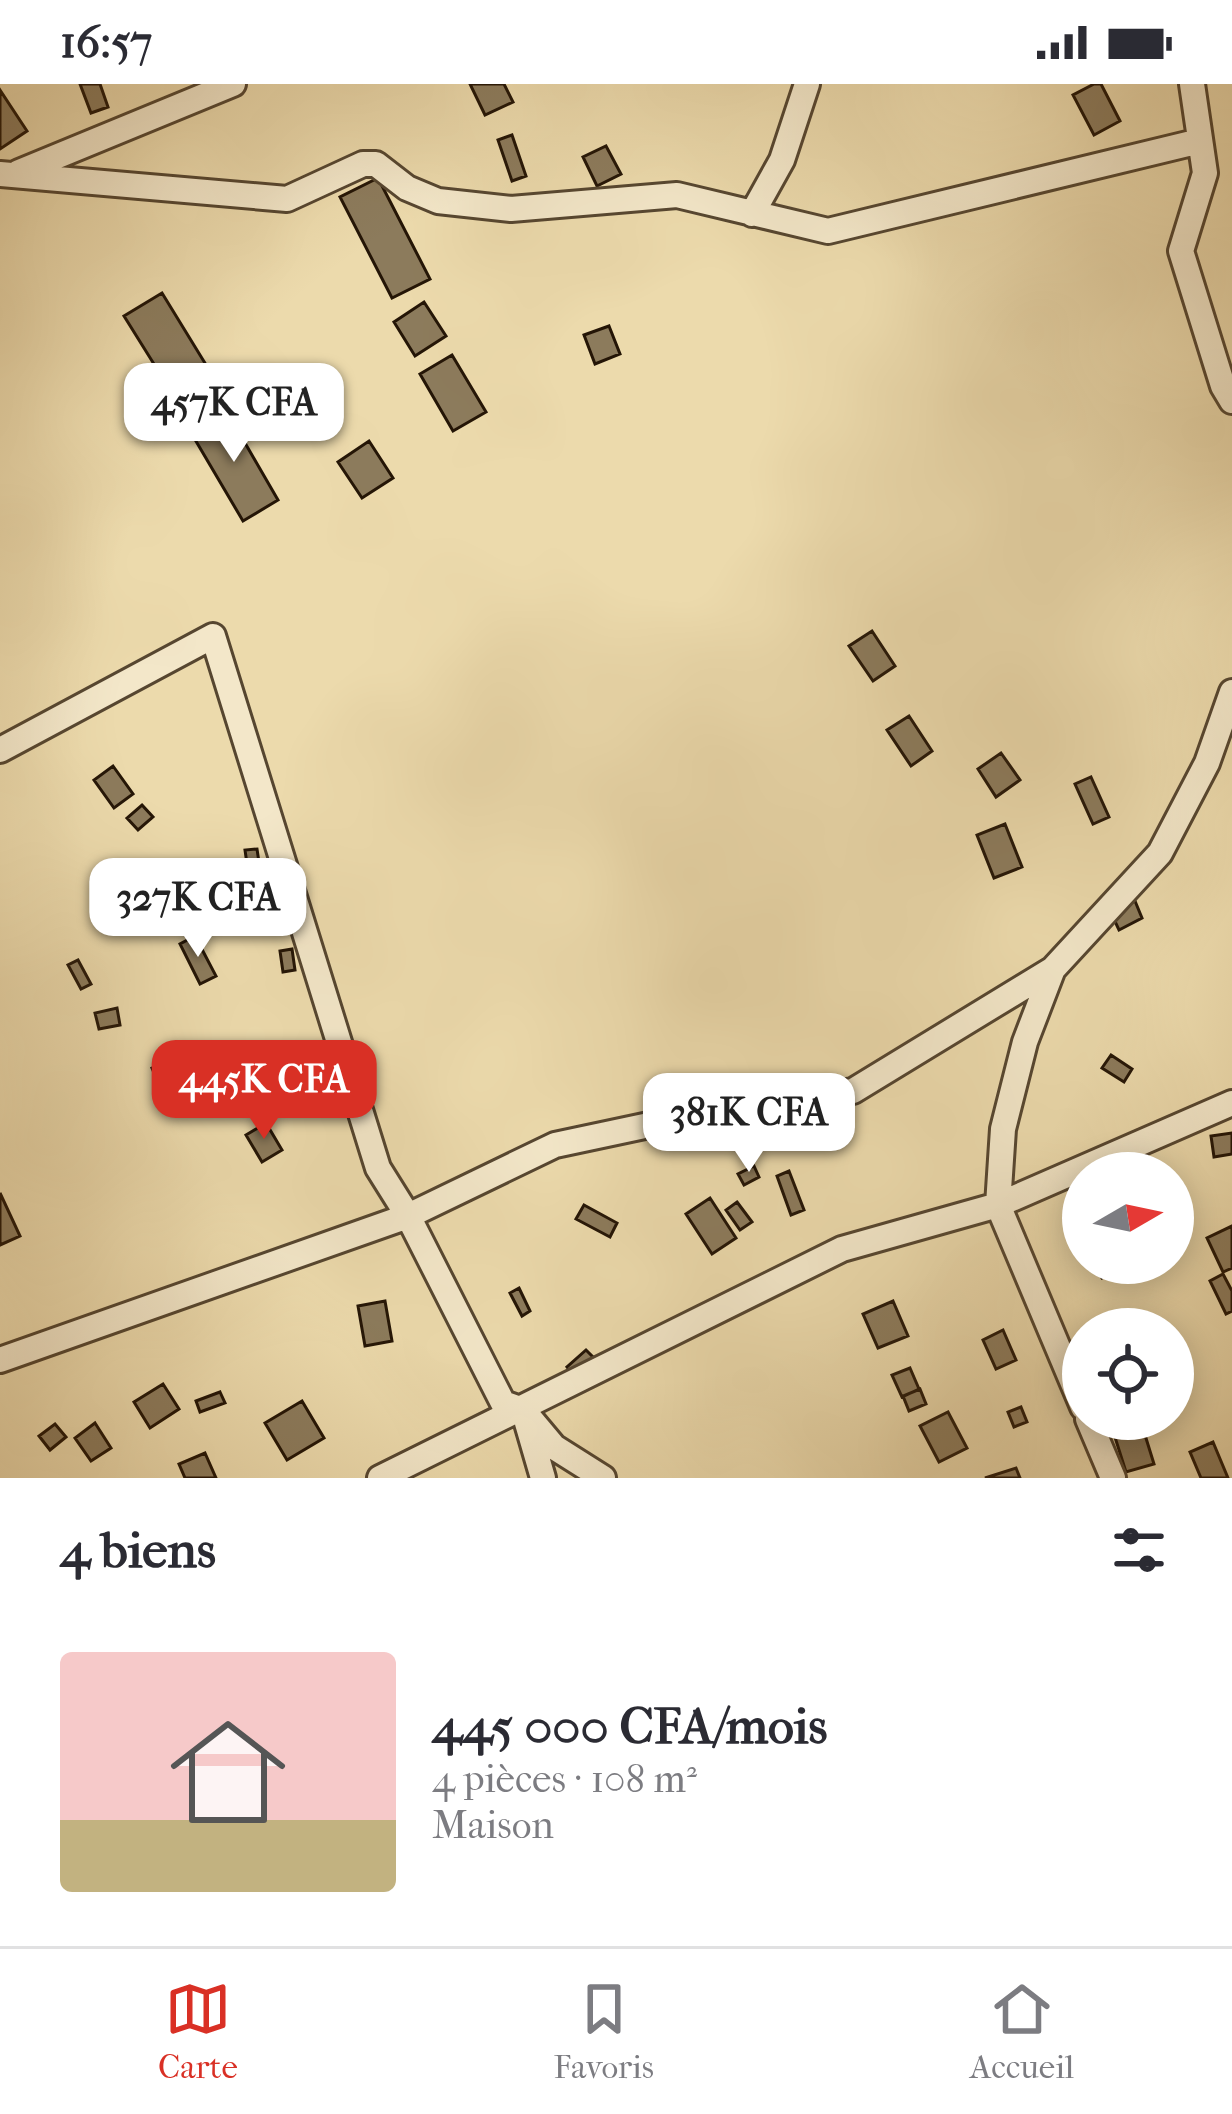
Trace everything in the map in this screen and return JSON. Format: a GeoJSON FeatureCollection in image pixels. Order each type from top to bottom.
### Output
{"type":"FeatureCollection","features":[{"type":"Feature","properties":{"kind":"street"},"geometry":{"type":"LineString","coordinates":[[4,176],[233,84]]}},
{"type":"Feature","properties":{"kind":"street"},"geometry":{"type":"LineString","coordinates":[[752,214],[782,160],[807,84]]}},
{"type":"Feature","properties":{"kind":"street"},"geometry":{"type":"LineString","coordinates":[[1192,84],[1204,172],[1181,251],[1223,386],[1232,401]]}},
{"type":"Feature","properties":{"kind":"street"},"geometry":{"type":"LineString","coordinates":[[4,176],[287,199],[363,164],[376,164],[407,188],[438,201],[511,209],[676,194],[828,232],[1200,141]]}},
{"type":"Feature","properties":{"kind":"street"},"geometry":{"type":"LineString","coordinates":[[0,750],[213,636],[378,1168],[408,1216],[503,1403],[524,1410],[554,1447],[603,1478]]}},
{"type":"Feature","properties":{"kind":"street"},"geometry":{"type":"LineString","coordinates":[[0,1360],[408,1216],[555,1145],[716,1111],[854,1091],[1053,969],[1160,853],[1207,763],[1232,692]]}},
{"type":"Feature","properties":{"kind":"street"},"geometry":{"type":"LineString","coordinates":[[1053,969],[1024,1042],[1003,1129],[998,1205],[1062,1357]]}},
{"type":"Feature","properties":{"kind":"street"},"geometry":{"type":"LineString","coordinates":[[380,1478],[842,1249],[998,1205],[1232,1103]]}},
{"type":"Feature","properties":{"kind":"street"},"geometry":{"type":"LineString","coordinates":[[524,1410],[543,1478]]}},
{"type":"Feature","properties":{"kind":"street"},"geometry":{"type":"LineString","coordinates":[[1097,1440],[1113,1478]]}},
{"type":"Feature","properties":{"kind":"building"},"geometry":{"type":"Polygon","coordinates":[[[80,84],[100,84],[108,107],[91,113],[80,84]]]}},
{"type":"Feature","properties":{"kind":"building"},"geometry":{"type":"Polygon","coordinates":[[[470,84],[504,84],[513,102],[485,115],[470,84]]]}},
{"type":"Feature","properties":{"kind":"building"},"geometry":{"type":"Polygon","coordinates":[[[1101,84],[1120,121],[1094,135],[1073,95],[1101,84]]]}},
{"type":"Feature","properties":{"kind":"building"},"geometry":{"type":"Polygon","coordinates":[[[0,90],[27,131],[0,149],[0,90]]]}},
{"type":"Feature","properties":{"kind":"building"},"geometry":{"type":"Polygon","coordinates":[[[512,135],[526,176],[512,181],[498,140],[512,135]]]}},
{"type":"Feature","properties":{"kind":"building"},"geometry":{"type":"Polygon","coordinates":[[[606,146],[621,174],[597,186],[583,157],[606,146]]]}},
{"type":"Feature","properties":{"kind":"building"},"geometry":{"type":"Polygon","coordinates":[[[378,178],[430,279],[392,298],[340,197],[378,178]]]}},
{"type":"Feature","properties":{"kind":"building"},"geometry":{"type":"Polygon","coordinates":[[[162,293],[219,386],[182,409],[124,316],[162,293]]]}},
{"type":"Feature","properties":{"kind":"building"},"geometry":{"type":"Polygon","coordinates":[[[424,302],[446,336],[415,356],[394,322],[424,302]]]}},
{"type":"Feature","properties":{"kind":"building"},"geometry":{"type":"Polygon","coordinates":[[[609,326],[620,354],[595,364],[584,335],[609,326]]]}},
{"type":"Feature","properties":{"kind":"building"},"geometry":{"type":"Polygon","coordinates":[[[452,355],[486,412],[453,431],[420,374],[452,355]]]}},
{"type":"Feature","properties":{"kind":"building"},"geometry":{"type":"Polygon","coordinates":[[[226,410],[278,500],[243,521],[190,431],[226,410]]]}},
{"type":"Feature","properties":{"kind":"building"},"geometry":{"type":"Polygon","coordinates":[[[369,441],[393,478],[362,498],[338,462],[369,441]]]}},
{"type":"Feature","properties":{"kind":"building"},"geometry":{"type":"Polygon","coordinates":[[[872,631],[895,666],[873,681],[849,646],[872,631]]]}},
{"type":"Feature","properties":{"kind":"building"},"geometry":{"type":"Polygon","coordinates":[[[909,716],[932,751],[911,766],[887,730],[909,716]]]}},
{"type":"Feature","properties":{"kind":"building"},"geometry":{"type":"Polygon","coordinates":[[[1001,753],[1020,780],[996,797],[978,769],[1001,753]]]}},
{"type":"Feature","properties":{"kind":"building"},"geometry":{"type":"Polygon","coordinates":[[[113,766],[133,794],[114,808],[94,780],[113,766]]]}},
{"type":"Feature","properties":{"kind":"building"},"geometry":{"type":"Polygon","coordinates":[[[1091,777],[1109,817],[1093,824],[1075,784],[1091,777]]]}},
{"type":"Feature","properties":{"kind":"building"},"geometry":{"type":"Polygon","coordinates":[[[142,805],[153,817],[138,830],[127,818],[142,805]]]}},
{"type":"Feature","properties":{"kind":"building"},"geometry":{"type":"Polygon","coordinates":[[[1005,824],[1022,867],[994,878],[977,835],[1005,824]]]}},
{"type":"Feature","properties":{"kind":"building"},"geometry":{"type":"Polygon","coordinates":[[[257,849],[261,876],[249,878],[245,850],[257,849]]]}},
{"type":"Feature","properties":{"kind":"building"},"geometry":{"type":"Polygon","coordinates":[[[1135,901],[1142,918],[1119,930],[1111,913],[1135,901]]]}},
{"type":"Feature","properties":{"kind":"building"},"geometry":{"type":"Polygon","coordinates":[[[195,936],[216,976],[200,984],[180,944],[195,936]]]}},
{"type":"Feature","properties":{"kind":"building"},"geometry":{"type":"Polygon","coordinates":[[[292,949],[295,970],[283,972],[280,951],[292,949]]]}},
{"type":"Feature","properties":{"kind":"building"},"geometry":{"type":"Polygon","coordinates":[[[78,960],[91,984],[81,989],[68,965],[78,960]]]}},
{"type":"Feature","properties":{"kind":"building"},"geometry":{"type":"Polygon","coordinates":[[[117,1008],[120,1025],[99,1029],[95,1013],[117,1008]]]}},
{"type":"Feature","properties":{"kind":"building"},"geometry":{"type":"Polygon","coordinates":[[[193,1051],[205,1080],[164,1097],[152,1068],[193,1051]]]}},
{"type":"Feature","properties":{"kind":"building"},"geometry":{"type":"Polygon","coordinates":[[[1111,1055],[1132,1069],[1124,1082],[1102,1068],[1111,1055]]]}},
{"type":"Feature","properties":{"kind":"building"},"geometry":{"type":"Polygon","coordinates":[[[266,1123],[282,1150],[262,1162],[246,1135],[266,1123]]]}},
{"type":"Feature","properties":{"kind":"building"},"geometry":{"type":"Polygon","coordinates":[[[1232,1133],[1232,1154],[1214,1157],[1211,1136],[1232,1133]]]}},
{"type":"Feature","properties":{"kind":"building"},"geometry":{"type":"Polygon","coordinates":[[[754,1166],[759,1177],[744,1185],[738,1174],[754,1166]]]}},
{"type":"Feature","properties":{"kind":"building"},"geometry":{"type":"Polygon","coordinates":[[[789,1171],[804,1210],[791,1215],[777,1176],[789,1171]]]}},
{"type":"Feature","properties":{"kind":"building"},"geometry":{"type":"Polygon","coordinates":[[[0,1193],[20,1236],[0,1245],[0,1193]]]}},
{"type":"Feature","properties":{"kind":"building"},"geometry":{"type":"Polygon","coordinates":[[[710,1198],[736,1238],[712,1254],[686,1214],[710,1198]]]}},
{"type":"Feature","properties":{"kind":"building"},"geometry":{"type":"Polygon","coordinates":[[[737,1202],[752,1222],[740,1230],[726,1210],[737,1202]]]}},
{"type":"Feature","properties":{"kind":"building"},"geometry":{"type":"Polygon","coordinates":[[[584,1205],[617,1223],[610,1237],[576,1219],[584,1205]]]}},
{"type":"Feature","properties":{"kind":"building"},"geometry":{"type":"Polygon","coordinates":[[[1232,1226],[1232,1268],[1223,1272],[1207,1238],[1232,1226]]]}},
{"type":"Feature","properties":{"kind":"building"},"geometry":{"type":"Polygon","coordinates":[[[1223,1274],[1232,1291],[1232,1311],[1226,1314],[1210,1281],[1223,1274]]]}},
{"type":"Feature","properties":{"kind":"building"},"geometry":{"type":"Polygon","coordinates":[[[519,1288],[530,1311],[522,1316],[510,1293],[519,1288]]]}},
{"type":"Feature","properties":{"kind":"building"},"geometry":{"type":"Polygon","coordinates":[[[385,1301],[392,1341],[365,1346],[358,1306],[385,1301]]]}},
{"type":"Feature","properties":{"kind":"building"},"geometry":{"type":"Polygon","coordinates":[[[893,1301],[908,1336],[878,1348],[863,1314],[893,1301]]]}},
{"type":"Feature","properties":{"kind":"building"},"geometry":{"type":"Polygon","coordinates":[[[1003,1330],[1016,1360],[996,1369],[983,1340],[1003,1330]]]}},
{"type":"Feature","properties":{"kind":"building"},"geometry":{"type":"Polygon","coordinates":[[[586,1350],[596,1360],[576,1378],[567,1367],[586,1350]]]}},
{"type":"Feature","properties":{"kind":"building"},"geometry":{"type":"Polygon","coordinates":[[[910,1368],[919,1389],[902,1397],[892,1375],[910,1368]]]}},
{"type":"Feature","properties":{"kind":"building"},"geometry":{"type":"Polygon","coordinates":[[[163,1384],[179,1409],[150,1428],[134,1402],[163,1384]]]}},
{"type":"Feature","properties":{"kind":"building"},"geometry":{"type":"Polygon","coordinates":[[[920,1389],[926,1404],[909,1411],[903,1396],[920,1389]]]}},
{"type":"Feature","properties":{"kind":"building"},"geometry":{"type":"Polygon","coordinates":[[[220,1392],[225,1403],[200,1412],[196,1401],[220,1392]]]}},
{"type":"Feature","properties":{"kind":"building"},"geometry":{"type":"Polygon","coordinates":[[[302,1401],[324,1438],[287,1460],[265,1423],[302,1401]]]}},
{"type":"Feature","properties":{"kind":"building"},"geometry":{"type":"Polygon","coordinates":[[[1021,1407],[1027,1422],[1014,1427],[1008,1412],[1021,1407]]]}},
{"type":"Feature","properties":{"kind":"building"},"geometry":{"type":"Polygon","coordinates":[[[948,1412],[967,1448],[939,1462],[920,1426],[948,1412]]]}},
{"type":"Feature","properties":{"kind":"building"},"geometry":{"type":"Polygon","coordinates":[[[95,1423],[111,1448],[91,1461],[75,1438],[95,1423]]]}},
{"type":"Feature","properties":{"kind":"building"},"geometry":{"type":"Polygon","coordinates":[[[55,1424],[66,1437],[50,1450],[39,1436],[55,1424]]]}},
{"type":"Feature","properties":{"kind":"building"},"geometry":{"type":"Polygon","coordinates":[[[1116,1440],[1147,1440],[1154,1464],[1126,1472],[1116,1440]]]}},
{"type":"Feature","properties":{"kind":"building"},"geometry":{"type":"Polygon","coordinates":[[[1213,1442],[1228,1478],[1201,1478],[1190,1452],[1213,1442]]]}},
{"type":"Feature","properties":{"kind":"building"},"geometry":{"type":"Polygon","coordinates":[[[205,1453],[216,1478],[185,1478],[179,1464],[205,1453]]]}},
{"type":"Feature","properties":{"kind":"building"},"geometry":{"type":"Polygon","coordinates":[[[1016,1468],[1020,1478],[985,1478],[1016,1468]]]}}]}
